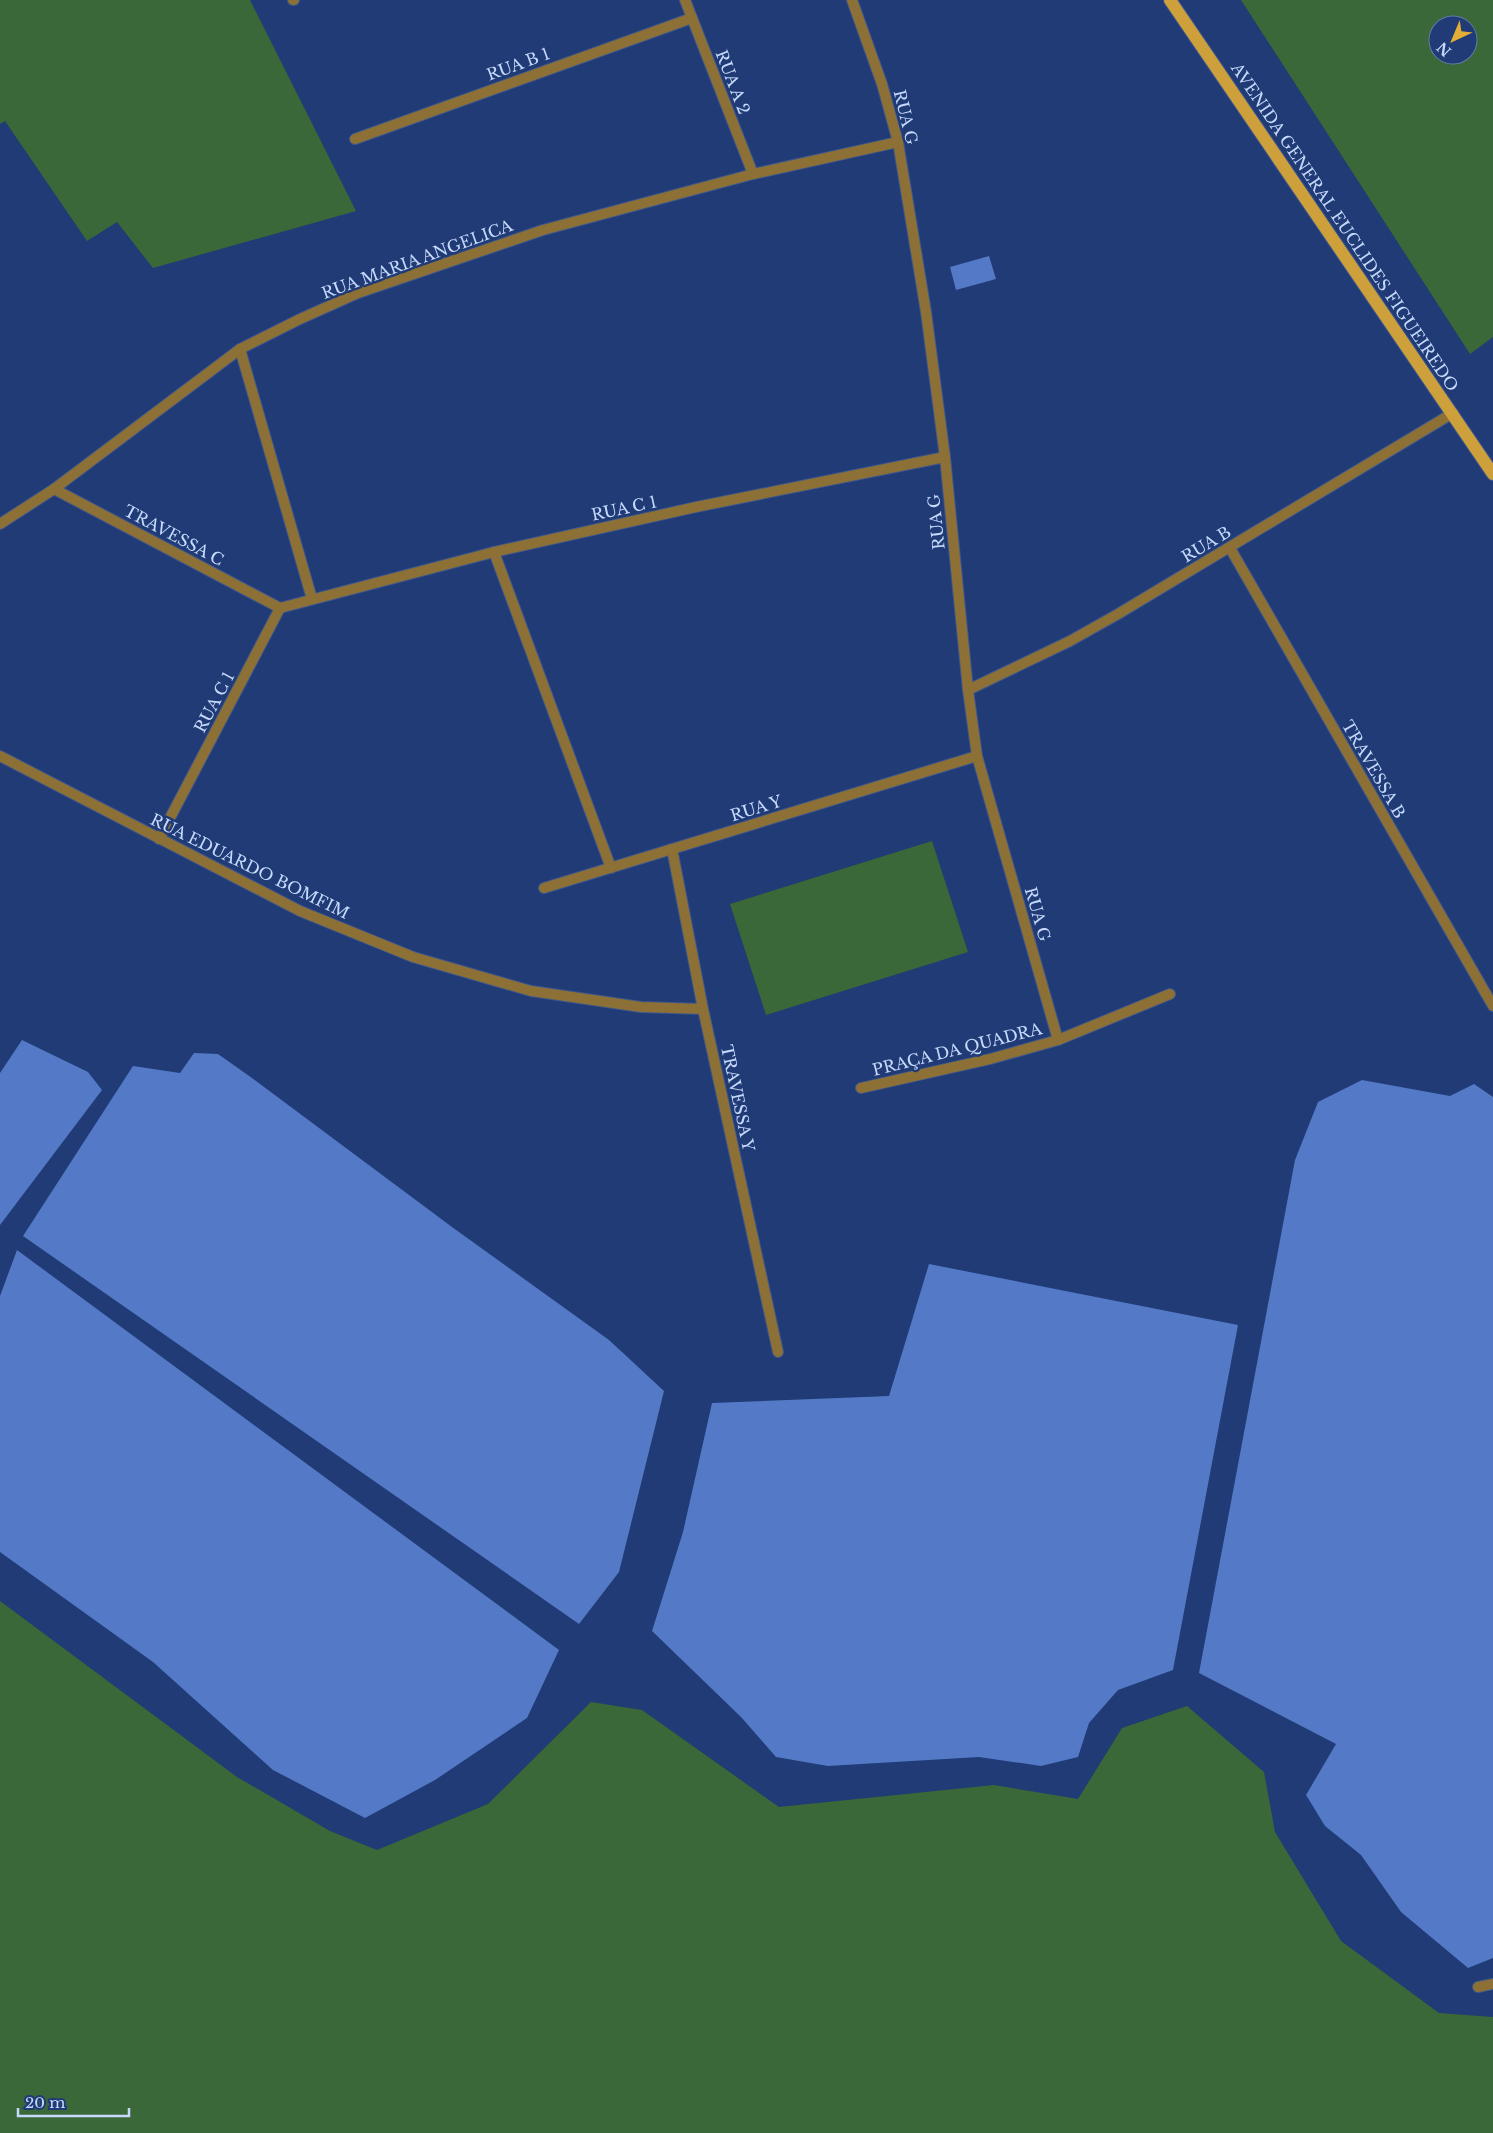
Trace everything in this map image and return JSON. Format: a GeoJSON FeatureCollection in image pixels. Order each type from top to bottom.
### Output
{"type":"FeatureCollection","features":[{"type":"Feature","properties":{"kind":"main road","name":"AVENIDA GENERAL EUCLIDES FIGUEIREDO"},"geometry":{"type":"LineString","coordinates":[[1170,0],[1493,474]]}},
{"type":"Feature","properties":{"kind":"street","name":"RUA A 2"},"geometry":{"type":"LineString","coordinates":[[685,0],[753,174]]}},
{"type":"Feature","properties":{"kind":"street","name":"RUA G"},"geometry":{"type":"LineString","coordinates":[[852,0],[882,84],[898,142],[926,312],[945,457],[968,690],[978,756],[1058,1040]]}},
{"type":"Feature","properties":{"kind":"street","name":"RUA B 1"},"geometry":{"type":"LineString","coordinates":[[354,139],[692,18]]}},
{"type":"Feature","properties":{"kind":"street","name":"RUA MARIA ANGELICA"},"geometry":{"type":"LineString","coordinates":[[0,524],[54,489],[240,349],[358,293],[543,230],[753,174],[898,142]]}},
{"type":"Feature","properties":{"kind":"street"},"geometry":{"type":"LineString","coordinates":[[240,349],[312,599]]}},
{"type":"Feature","properties":{"kind":"street","name":"RUA B"},"geometry":{"type":"LineString","coordinates":[[968,690],[1078,636],[1230,548],[1452,412]]}},
{"type":"Feature","properties":{"kind":"street","name":"RUA C 1"},"geometry":{"type":"LineString","coordinates":[[159,839],[280,608],[494,552],[696,507],[945,457]]}},
{"type":"Feature","properties":{"kind":"street","name":"TRAVESSA C"},"geometry":{"type":"LineString","coordinates":[[54,489],[280,608]]}},
{"type":"Feature","properties":{"kind":"street","name":"TRAVESSA B"},"geometry":{"type":"LineString","coordinates":[[1230,548],[1493,1006]]}},
{"type":"Feature","properties":{"kind":"street"},"geometry":{"type":"LineString","coordinates":[[494,552],[611,868]]}},
{"type":"Feature","properties":{"kind":"street","name":"RUA EDUARDO BOMFIM"},"geometry":{"type":"LineString","coordinates":[[0,756],[300,911],[413,957],[531,991],[641,1007],[703,1009]]}},
{"type":"Feature","properties":{"kind":"street","name":"RUA Y"},"geometry":{"type":"LineString","coordinates":[[544,888],[978,756]]}},
{"type":"Feature","properties":{"kind":"street","name":"TRAVESSA Y"},"geometry":{"type":"LineString","coordinates":[[672,850],[703,1009],[778,1352]]}},
{"type":"Feature","properties":{"kind":"street","name":"PRAÇA DA QUADRA"},"geometry":{"type":"LineString","coordinates":[[861,1088],[990,1059],[1058,1040],[1170,994]]}},
{"type":"Feature","properties":{"kind":"street"},"geometry":{"type":"LineString","coordinates":[[1478,1987],[1493,1984]]}},
{"type":"Feature","properties":{"kind":"green space"},"geometry":{"type":"Polygon","coordinates":[[[0,0],[250,0],[356,211],[153,268],[117,222],[87,241],[5,121],[0,124],[0,0]]]}},
{"type":"Feature","properties":{"kind":"green space"},"geometry":{"type":"Polygon","coordinates":[[[1241,0],[1493,0],[1493,337],[1470,354],[1241,0]]]}},
{"type":"Feature","properties":{"kind":"green space"},"geometry":{"type":"Polygon","coordinates":[[[932,841],[968,952],[766,1015],[730,904],[932,841]]]}},
{"type":"Feature","properties":{"kind":"green space"},"geometry":{"type":"Polygon","coordinates":[[[0,1601],[237,1777],[330,1831],[377,1850],[488,1804],[591,1702],[642,1710],[779,1807],[994,1785],[1078,1799],[1122,1728],[1187,1706],[1264,1772],[1275,1832],[1341,1941],[1439,2013],[1493,2017],[1493,2133],[0,2133],[0,1601]]]}},
{"type":"Feature","properties":{"kind":"water"},"geometry":{"type":"Polygon","coordinates":[[[989,256],[996,279],[956,290],[950,267],[989,256]]]}},
{"type":"Feature","properties":{"kind":"water"},"geometry":{"type":"Polygon","coordinates":[[[22,1040],[88,1072],[102,1090],[0,1225],[0,1073],[22,1040]]]}},
{"type":"Feature","properties":{"kind":"water"},"geometry":{"type":"Polygon","coordinates":[[[194,1053],[218,1054],[252,1078],[452,1227],[609,1340],[664,1391],[619,1572],[579,1624],[23,1236],[133,1066],[180,1073],[194,1053]]]}},
{"type":"Feature","properties":{"kind":"water"},"geometry":{"type":"Polygon","coordinates":[[[1362,1080],[1450,1096],[1474,1084],[1493,1097],[1493,1958],[1468,1968],[1401,1912],[1361,1855],[1325,1826],[1306,1795],[1336,1744],[1199,1673],[1295,1160],[1318,1102],[1362,1080]]]}},
{"type":"Feature","properties":{"kind":"water"},"geometry":{"type":"Polygon","coordinates":[[[17,1250],[559,1650],[527,1718],[435,1780],[365,1818],[273,1770],[153,1662],[0,1552],[0,1296],[17,1250]]]}},
{"type":"Feature","properties":{"kind":"water"},"geometry":{"type":"Polygon","coordinates":[[[929,1264],[1238,1325],[1173,1670],[1118,1690],[1089,1723],[1078,1757],[1041,1766],[979,1757],[828,1766],[776,1757],[741,1717],[652,1631],[683,1532],[712,1403],[889,1396],[929,1264]]]}}]}
